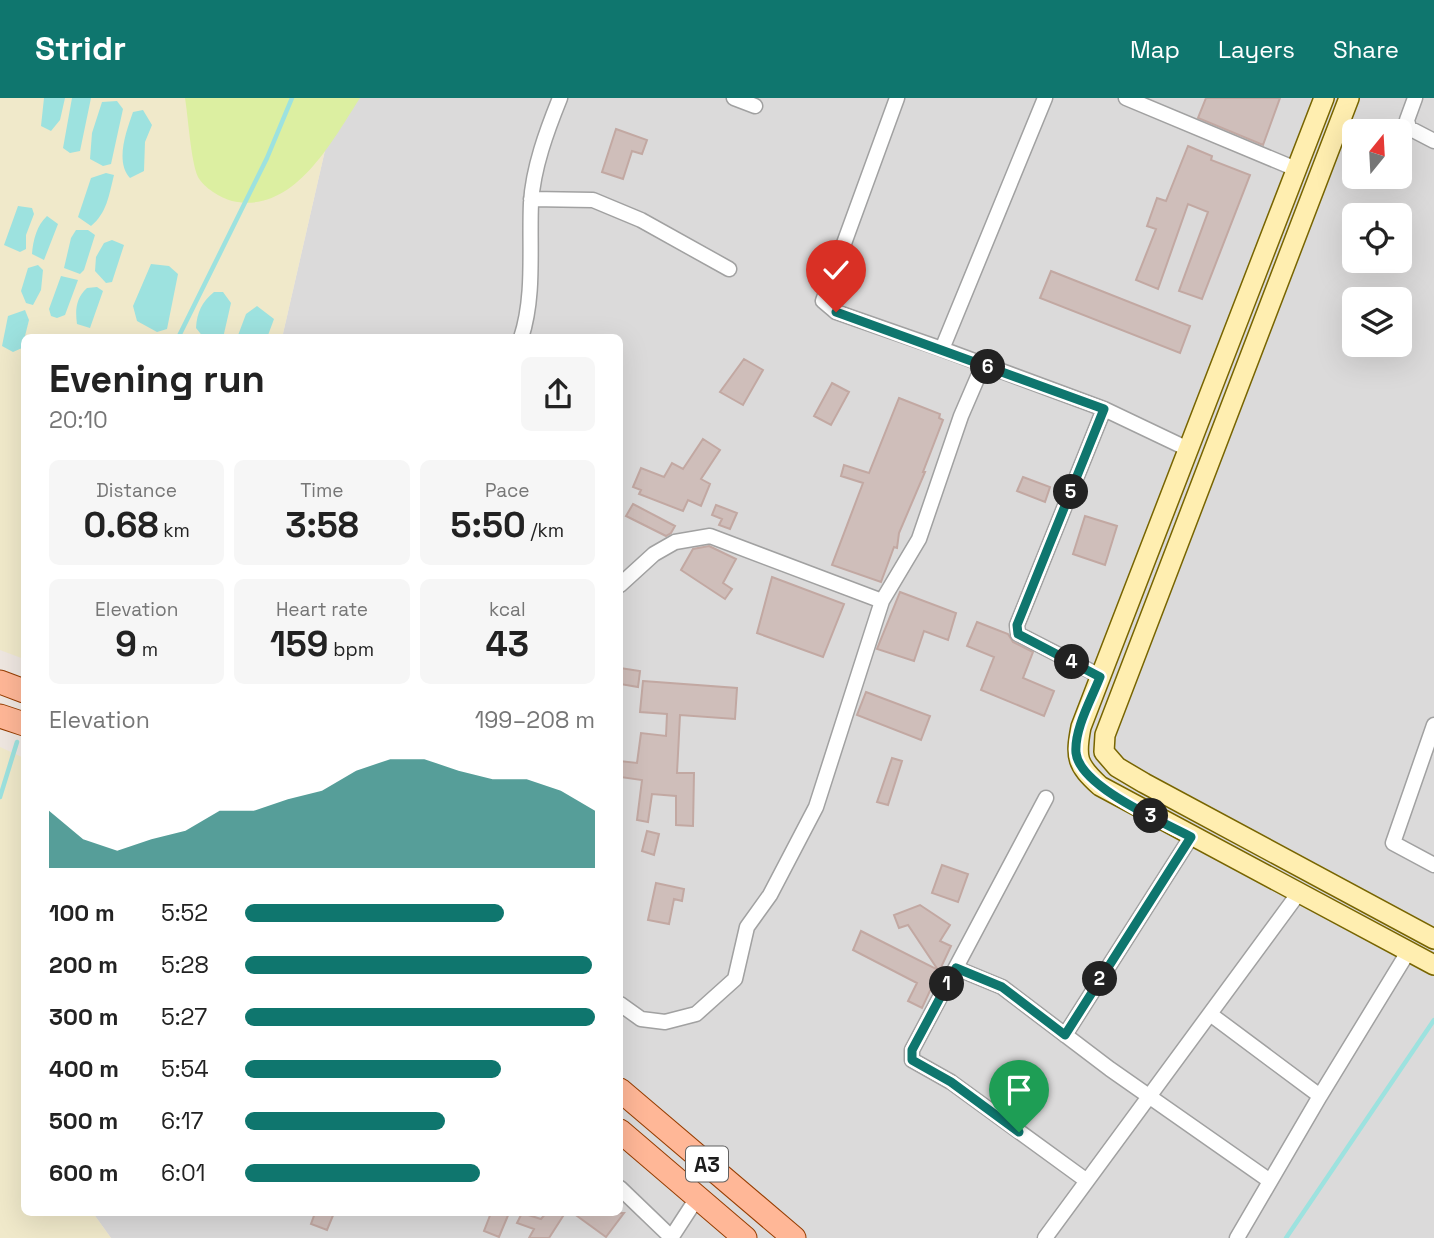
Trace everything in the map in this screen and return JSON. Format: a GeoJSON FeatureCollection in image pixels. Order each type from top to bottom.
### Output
{"type":"FeatureCollection","features":[{"type":"Feature","properties":{"kind":"main road"},"geometry":{"type":"LineString","coordinates":[[0,682],[21,690]]}},
{"type":"Feature","properties":{"kind":"main road"},"geometry":{"type":"LineString","coordinates":[[0,716],[21,723]]}},
{"type":"Feature","properties":{"kind":"main road","name":"A3"},"geometry":{"type":"LineString","coordinates":[[623,1093],[794,1238]]}},
{"type":"Feature","properties":{"kind":"main road","name":"A3"},"geometry":{"type":"LineString","coordinates":[[623,1133],[745,1238]]}},
{"type":"Feature","properties":{"kind":"street"},"geometry":{"type":"LineString","coordinates":[[522,334],[529,275],[531,199],[548,128],[560,98]]}},
{"type":"Feature","properties":{"kind":"street"},"geometry":{"type":"LineString","coordinates":[[734,98],[755,106]]}},
{"type":"Feature","properties":{"kind":"street"},"geometry":{"type":"LineString","coordinates":[[897,98],[823,301],[836,312],[1104,409],[1188,449]]}},
{"type":"Feature","properties":{"kind":"street"},"geometry":{"type":"LineString","coordinates":[[942,349],[1045,98]]}},
{"type":"Feature","properties":{"kind":"street"},"geometry":{"type":"LineString","coordinates":[[1126,98],[1296,169]]}},
{"type":"Feature","properties":{"kind":"street"},"geometry":{"type":"LineString","coordinates":[[1324,98],[1081,727],[1076,753],[1083,771],[1100,786],[1434,965]]}},
{"type":"Feature","properties":{"kind":"street"},"geometry":{"type":"LineString","coordinates":[[1349,98],[1105,735],[1104,752],[1117,767],[1135,778],[1434,939]]}},
{"type":"Feature","properties":{"kind":"street"},"geometry":{"type":"LineString","coordinates":[[1415,98],[1407,120],[1409,128],[1434,141]]}},
{"type":"Feature","properties":{"kind":"street"},"geometry":{"type":"LineString","coordinates":[[531,199],[593,200],[641,220],[729,270]]}},
{"type":"Feature","properties":{"kind":"street"},"geometry":{"type":"LineString","coordinates":[[623,1006],[641,1019],[665,1022],[696,1014],[736,979],[747,927],[771,895],[816,807],[882,601],[919,538],[961,416],[983,365]]}},
{"type":"Feature","properties":{"kind":"street"},"geometry":{"type":"LineString","coordinates":[[1100,677],[1018,634],[1017,625],[1104,409]]}},
{"type":"Feature","properties":{"kind":"street"},"geometry":{"type":"LineString","coordinates":[[623,582],[654,554],[675,542],[710,536],[882,601]]}},
{"type":"Feature","properties":{"kind":"street"},"geometry":{"type":"LineString","coordinates":[[1434,725],[1431,742],[1393,843],[1434,865]]}},
{"type":"Feature","properties":{"kind":"street"},"geometry":{"type":"LineString","coordinates":[[1076,753],[1104,752]]}},
{"type":"Feature","properties":{"kind":"street"},"geometry":{"type":"LineString","coordinates":[[1046,798],[912,1050],[912,1060],[951,1082],[1087,1181]]}},
{"type":"Feature","properties":{"kind":"street"},"geometry":{"type":"LineString","coordinates":[[1065,1035],[1191,837]]}},
{"type":"Feature","properties":{"kind":"street"},"geometry":{"type":"LineString","coordinates":[[1045,1238],[1298,894]]}},
{"type":"Feature","properties":{"kind":"street"},"geometry":{"type":"LineString","coordinates":[[1237,1238],[1408,952]]}},
{"type":"Feature","properties":{"kind":"street"},"geometry":{"type":"LineString","coordinates":[[956,968],[1002,987],[1149,1097],[1270,1181]]}},
{"type":"Feature","properties":{"kind":"street"},"geometry":{"type":"LineString","coordinates":[[1210,1014],[1320,1096]]}},
{"type":"Feature","properties":{"kind":"street"},"geometry":{"type":"LineString","coordinates":[[623,1191],[672,1238],[697,1198]]}},
{"type":"Feature","properties":{"kind":"shaded area"},"geometry":{"type":"Polygon","coordinates":[[[0,98],[337,98],[283,334],[21,334],[21,658],[0,650],[0,98]]]}},
{"type":"Feature","properties":{"kind":"shaded area"},"geometry":{"type":"Polygon","coordinates":[[[337,98],[1434,98],[1434,1238],[111,1238],[95,1216],[623,1216],[623,334],[283,334],[337,98]]]}},
{"type":"Feature","properties":{"kind":"shaded area"},"geometry":{"type":"Polygon","coordinates":[[[0,747],[21,757],[21,1216],[95,1216],[111,1238],[0,1238],[0,747]]]}},
{"type":"Feature","properties":{"kind":"green space"},"geometry":{"type":"Polygon","coordinates":[[[185,98],[360,98],[309,171],[274,197],[254,202],[223,198],[208,189],[198,177],[185,98]]]}},
{"type":"Feature","properties":{"kind":"water"},"geometry":{"type":"Polygon","coordinates":[[[44,98],[65,98],[60,120],[51,131],[41,126],[44,98]]]}},
{"type":"Feature","properties":{"kind":"water"},"geometry":{"type":"Polygon","coordinates":[[[72,98],[91,98],[80,151],[70,153],[63,148],[72,98]]]}},
{"type":"Feature","properties":{"kind":"water"},"geometry":{"type":"Polygon","coordinates":[[[117,101],[123,109],[111,164],[103,166],[90,159],[92,133],[102,102],[117,101]]]}},
{"type":"Feature","properties":{"kind":"water"},"geometry":{"type":"Polygon","coordinates":[[[143,110],[152,125],[145,142],[144,171],[130,178],[123,164],[123,146],[133,112],[143,110]]]}},
{"type":"Feature","properties":{"kind":"water"},"geometry":{"type":"Polygon","coordinates":[[[106,173],[114,175],[109,196],[101,215],[91,226],[78,217],[91,178],[106,173]]]}},
{"type":"Feature","properties":{"kind":"water"},"geometry":{"type":"Polygon","coordinates":[[[18,206],[32,208],[34,214],[26,235],[26,249],[20,252],[4,245],[18,206]]]}},
{"type":"Feature","properties":{"kind":"water"},"geometry":{"type":"Polygon","coordinates":[[[47,216],[58,224],[44,260],[32,254],[36,233],[47,216]]]}},
{"type":"Feature","properties":{"kind":"water"},"geometry":{"type":"Polygon","coordinates":[[[76,230],[88,230],[95,235],[84,270],[80,274],[64,268],[71,238],[76,230]]]}},
{"type":"Feature","properties":{"kind":"water"},"geometry":{"type":"Polygon","coordinates":[[[112,240],[124,245],[112,282],[106,283],[95,271],[96,257],[104,243],[112,240]]]}},
{"type":"Feature","properties":{"kind":"water"},"geometry":{"type":"Polygon","coordinates":[[[151,264],[169,266],[178,274],[167,329],[157,332],[137,321],[133,306],[151,264]]]}},
{"type":"Feature","properties":{"kind":"water"},"geometry":{"type":"Polygon","coordinates":[[[38,265],[43,270],[41,290],[33,305],[26,303],[21,291],[28,268],[38,265]]]}},
{"type":"Feature","properties":{"kind":"water"},"geometry":{"type":"Polygon","coordinates":[[[61,276],[78,280],[65,315],[57,318],[51,316],[49,309],[61,276]]]}},
{"type":"Feature","properties":{"kind":"water"},"geometry":{"type":"Polygon","coordinates":[[[97,287],[103,291],[90,328],[77,324],[78,300],[87,288],[97,287]]]}},
{"type":"Feature","properties":{"kind":"water"},"geometry":{"type":"Polygon","coordinates":[[[214,292],[223,292],[231,303],[224,334],[201,334],[196,328],[203,304],[214,292]]]}},
{"type":"Feature","properties":{"kind":"water"},"geometry":{"type":"Polygon","coordinates":[[[257,306],[274,319],[268,334],[238,334],[246,314],[257,306]]]}},
{"type":"Feature","properties":{"kind":"water"},"geometry":{"type":"Polygon","coordinates":[[[25,310],[29,320],[26,334],[21,334],[21,348],[13,352],[2,346],[8,316],[25,310]]]}},
{"type":"Feature","properties":{"kind":"building"},"geometry":{"type":"Polygon","coordinates":[[[1206,98],[1280,98],[1263,145],[1198,118],[1206,98]]]}},
{"type":"Feature","properties":{"kind":"building"},"geometry":{"type":"Polygon","coordinates":[[[616,129],[647,140],[642,154],[632,151],[623,179],[602,172],[616,129]]]}},
{"type":"Feature","properties":{"kind":"building"},"geometry":{"type":"Polygon","coordinates":[[[1188,146],[1212,156],[1211,160],[1250,175],[1202,299],[1179,291],[1208,212],[1188,204],[1158,289],[1136,280],[1156,229],[1147,226],[1157,198],[1166,201],[1188,146]]]}},
{"type":"Feature","properties":{"kind":"building"},"geometry":{"type":"Polygon","coordinates":[[[1051,271],[1190,326],[1180,353],[1040,298],[1051,271]]]}},
{"type":"Feature","properties":{"kind":"building"},"geometry":{"type":"Polygon","coordinates":[[[744,359],[763,370],[743,405],[720,392],[744,359]]]}},
{"type":"Feature","properties":{"kind":"building"},"geometry":{"type":"Polygon","coordinates":[[[832,383],[849,392],[831,425],[814,416],[832,383]]]}},
{"type":"Feature","properties":{"kind":"building"},"geometry":{"type":"Polygon","coordinates":[[[899,398],[940,414],[939,418],[943,420],[899,533],[897,548],[894,547],[881,582],[832,565],[863,483],[841,476],[844,465],[869,473],[899,398]]]}},
{"type":"Feature","properties":{"kind":"building"},"geometry":{"type":"Polygon","coordinates":[[[703,439],[720,450],[701,479],[710,484],[701,506],[688,500],[683,511],[639,494],[641,490],[633,487],[641,468],[664,477],[672,463],[683,469],[703,439]]]}},
{"type":"Feature","properties":{"kind":"building"},"geometry":{"type":"Polygon","coordinates":[[[1023,477],[1050,487],[1045,502],[1017,491],[1023,477]]]}},
{"type":"Feature","properties":{"kind":"building"},"geometry":{"type":"Polygon","coordinates":[[[633,504],[675,526],[671,533],[666,536],[626,516],[633,504]]]}},
{"type":"Feature","properties":{"kind":"building"},"geometry":{"type":"Polygon","coordinates":[[[716,505],[737,513],[730,529],[719,525],[722,519],[712,515],[716,505]]]}},
{"type":"Feature","properties":{"kind":"building"},"geometry":{"type":"Polygon","coordinates":[[[1085,516],[1117,526],[1105,565],[1073,554],[1085,516]]]}},
{"type":"Feature","properties":{"kind":"building"},"geometry":{"type":"Polygon","coordinates":[[[709,546],[736,559],[723,583],[732,589],[725,599],[681,570],[693,549],[709,546]]]}},
{"type":"Feature","properties":{"kind":"building"},"geometry":{"type":"Polygon","coordinates":[[[772,577],[844,604],[823,657],[757,633],[772,577]]]}},
{"type":"Feature","properties":{"kind":"building"},"geometry":{"type":"Polygon","coordinates":[[[900,592],[956,613],[948,640],[924,631],[914,661],[877,649],[900,592]]]}},
{"type":"Feature","properties":{"kind":"building"},"geometry":{"type":"Polygon","coordinates":[[[977,622],[1008,634],[1013,642],[1033,652],[1023,678],[1054,691],[1044,716],[981,690],[994,657],[967,646],[977,622]]]}},
{"type":"Feature","properties":{"kind":"building"},"geometry":{"type":"Polygon","coordinates":[[[623,668],[640,671],[638,687],[623,684],[623,668]]]}},
{"type":"Feature","properties":{"kind":"building"},"geometry":{"type":"Polygon","coordinates":[[[643,681],[737,688],[735,719],[680,715],[677,773],[694,773],[693,826],[676,825],[676,796],[652,794],[648,822],[637,820],[642,780],[623,777],[623,761],[637,763],[641,733],[666,736],[667,714],[640,712],[643,681]]]}},
{"type":"Feature","properties":{"kind":"building"},"geometry":{"type":"Polygon","coordinates":[[[866,692],[930,716],[921,740],[857,715],[866,692]]]}},
{"type":"Feature","properties":{"kind":"building"},"geometry":{"type":"Polygon","coordinates":[[[892,758],[902,761],[888,805],[877,802],[892,758]]]}},
{"type":"Feature","properties":{"kind":"building"},"geometry":{"type":"Polygon","coordinates":[[[647,831],[659,834],[654,855],[642,851],[647,831]]]}},
{"type":"Feature","properties":{"kind":"building"},"geometry":{"type":"Polygon","coordinates":[[[942,865],[968,874],[958,902],[932,893],[942,865]]]}},
{"type":"Feature","properties":{"kind":"building"},"geometry":{"type":"Polygon","coordinates":[[[656,883],[684,889],[682,901],[674,899],[669,924],[648,920],[656,883]]]}},
{"type":"Feature","properties":{"kind":"building"},"geometry":{"type":"Polygon","coordinates":[[[920,905],[950,925],[940,941],[951,946],[922,1008],[908,1001],[917,983],[853,950],[861,931],[938,970],[908,925],[899,928],[894,915],[920,905]]]}},
{"type":"Feature","properties":{"kind":"building"},"geometry":{"type":"Polygon","coordinates":[[[314,1216],[333,1216],[327,1230],[311,1224],[314,1216]]]}},
{"type":"Feature","properties":{"kind":"building"},"geometry":{"type":"Polygon","coordinates":[[[490,1216],[508,1216],[499,1237],[484,1231],[490,1216]]]}},
{"type":"Feature","properties":{"kind":"building"},"geometry":{"type":"Polygon","coordinates":[[[520,1216],[541,1219],[544,1216],[563,1216],[549,1238],[529,1238],[534,1229],[517,1223],[520,1216]]]}},
{"type":"Feature","properties":{"kind":"building"},"geometry":{"type":"Polygon","coordinates":[[[577,1216],[622,1216],[606,1237],[577,1216]]]}},
{"type":"Feature","properties":{"kind":"waterway"},"geometry":{"type":"LineString","coordinates":[[180,334],[267,158],[292,98]]}},
{"type":"Feature","properties":{"kind":"waterway"},"geometry":{"type":"LineString","coordinates":[[0,797],[17,742]]}},
{"type":"Feature","properties":{"kind":"waterway"},"geometry":{"type":"LineString","coordinates":[[1286,1238],[1434,1020]]}},
{"type":"Feature","properties":{"kind":"route"},"geometry":{"type":"LineString","coordinates":[[836,312],[1104,409],[1017,625],[1018,634],[1100,677],[1081,727],[1076,753],[1083,771],[1100,786],[1191,837],[1065,1035],[1002,987],[956,968],[912,1050],[912,1060],[951,1082],[1019,1132]]}}]}
